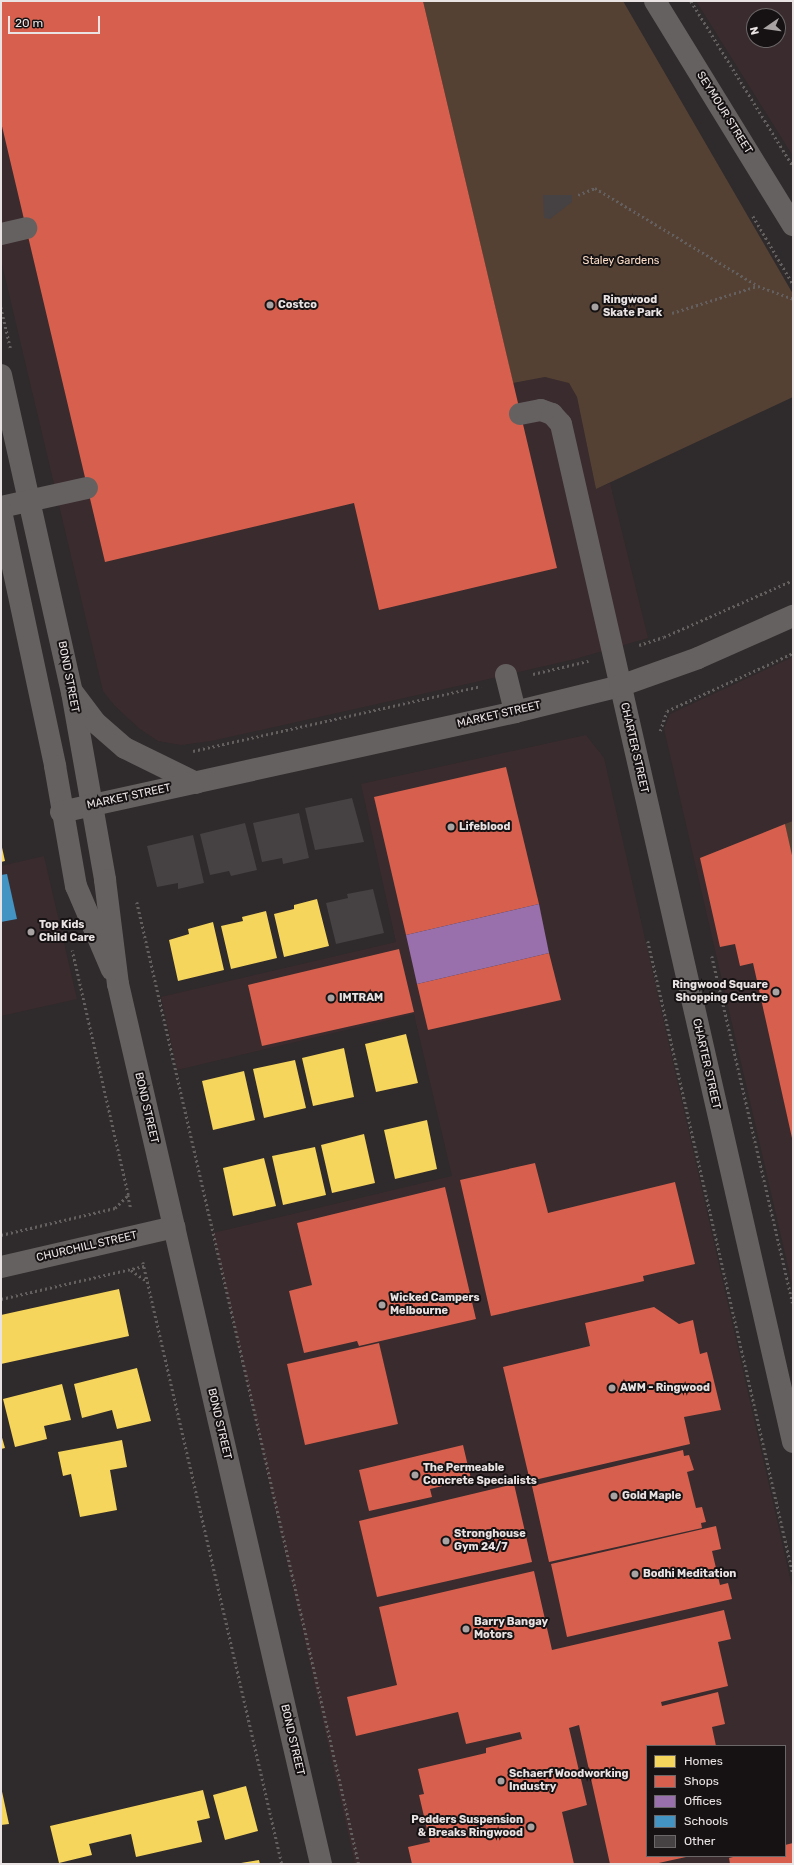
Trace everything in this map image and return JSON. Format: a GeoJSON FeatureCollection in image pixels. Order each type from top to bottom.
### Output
{"type":"FeatureCollection","features":[{"type":"Feature","properties":{"kind":"street","name":"SEYMOUR STREET"},"geometry":{"type":"LineString","coordinates":[[655,1],[793,225]]}},
{"type":"Feature","properties":{"kind":"street"},"geometry":{"type":"LineString","coordinates":[[1,234],[26,228]]}},
{"type":"Feature","properties":{"kind":"street","name":"BOND STREET"},"geometry":{"type":"LineString","coordinates":[[1,375],[72,692],[108,900],[118,984],[321,1864]]}},
{"type":"Feature","properties":{"kind":"street","name":"CHARTER STREET"},"geometry":{"type":"LineString","coordinates":[[520,414],[541,410],[552,414],[561,424],[793,1442]]}},
{"type":"Feature","properties":{"kind":"street"},"geometry":{"type":"LineString","coordinates":[[1,507],[87,488]]}},
{"type":"Feature","properties":{"kind":"street","name":"BOND STREET"},"geometry":{"type":"LineString","coordinates":[[1,511],[55,766],[61,812],[76,886],[118,984]]}},
{"type":"Feature","properties":{"kind":"street","name":"MARKET STREET"},"geometry":{"type":"LineString","coordinates":[[61,812],[515,712],[620,686],[691,661],[793,616]]}},
{"type":"Feature","properties":{"kind":"street"},"geometry":{"type":"LineString","coordinates":[[507,677],[515,712]]}},
{"type":"Feature","properties":{"kind":"street","name":"MARKET STREET"},"geometry":{"type":"LineString","coordinates":[[72,692],[96,723],[125,748],[196,783]]}},
{"type":"Feature","properties":{"kind":"street","name":"CHURCHILL STREET"},"geometry":{"type":"LineString","coordinates":[[1,1267],[174,1227]]}},
{"type":"Feature","properties":{"kind":"path"},"geometry":{"type":"LineString","coordinates":[[691,1],[793,166]]}},
{"type":"Feature","properties":{"kind":"path"},"geometry":{"type":"LineString","coordinates":[[578,195],[595,188],[758,286],[793,299]]}},
{"type":"Feature","properties":{"kind":"path"},"geometry":{"type":"LineString","coordinates":[[672,313],[758,286]]}},
{"type":"Feature","properties":{"kind":"path"},"geometry":{"type":"LineString","coordinates":[[189,751],[507,677],[613,654],[664,637],[793,580]]}},
{"type":"Feature","properties":{"kind":"path"},"geometry":{"type":"LineString","coordinates":[[662,737],[660,729],[668,711],[793,653]]}},
{"type":"Feature","properties":{"kind":"path"},"geometry":{"type":"LineString","coordinates":[[136,897],[359,1864]]}},
{"type":"Feature","properties":{"kind":"path"},"geometry":{"type":"LineString","coordinates":[[648,941],[793,1574]]}},
{"type":"Feature","properties":{"kind":"path"},"geometry":{"type":"LineString","coordinates":[[71,948],[282,1864]]}},
{"type":"Feature","properties":{"kind":"path"},"geometry":{"type":"LineString","coordinates":[[711,950],[793,1303]]}},
{"type":"Feature","properties":{"kind":"path"},"geometry":{"type":"LineString","coordinates":[[1,1235],[115,1208],[128,1195]]}},
{"type":"Feature","properties":{"kind":"path"},"geometry":{"type":"LineString","coordinates":[[1,1299],[144,1266]]}},
{"type":"Feature","properties":{"kind":"path"},"geometry":{"type":"LineString","coordinates":[[130,1269],[148,1282]]}},
{"type":"Feature","properties":{"kind":"shaded area","name":"Costco"},"geometry":{"type":"Polygon","coordinates":[[[1,1],[423,1],[513,383],[545,377],[560,379],[569,383],[577,397],[596,489],[610,483],[648,638],[575,659],[480,681],[211,741],[181,745],[158,741],[140,729],[115,706],[103,691],[1,260],[1,1]]]}},
{"type":"Feature","properties":{"kind":"shaded area"},"geometry":{"type":"Polygon","coordinates":[[[696,1],[793,1],[793,156],[696,1]]]}},
{"type":"Feature","properties":{"kind":"shaded area"},"geometry":{"type":"Polygon","coordinates":[[[793,657],[793,1288],[664,729],[670,714],[793,657]]]}},
{"type":"Feature","properties":{"kind":"shaded area"},"geometry":{"type":"Polygon","coordinates":[[[586,735],[604,758],[793,1591],[793,1864],[355,1864],[213,1233],[452,1176],[414,1014],[177,1070],[161,997],[396,942],[361,784],[586,735]]]}},
{"type":"Feature","properties":{"kind":"shaded area","name":"Top Kids Child Care"},"geometry":{"type":"Polygon","coordinates":[[[44,856],[77,999],[1,1016],[1,866],[44,856]]]}},
{"type":"Feature","properties":{"kind":"green space","name":"Staley Gardens"},"geometry":{"type":"Polygon","coordinates":[[[423,1],[623,1],[793,294],[793,397],[596,489],[577,397],[569,383],[545,377],[513,383],[423,1]]]}},
{"type":"Feature","properties":{"kind":"green space"},"geometry":{"type":"Polygon","coordinates":[[[793,821],[793,860],[792,860],[785,824],[793,821]]]}},
{"type":"Feature","properties":{"kind":"building: Homes"},"geometry":{"type":"Polygon","coordinates":[[[1,843],[5,861],[1,862],[1,843]]]}},
{"type":"Feature","properties":{"kind":"building: Homes"},"geometry":{"type":"Polygon","coordinates":[[[317,899],[329,946],[284,957],[274,914],[294,909],[294,905],[317,899]]]}},
{"type":"Feature","properties":{"kind":"building: Homes"},"geometry":{"type":"Polygon","coordinates":[[[266,911],[277,958],[231,969],[221,926],[243,921],[242,917],[266,911]]]}},
{"type":"Feature","properties":{"kind":"building: Homes"},"geometry":{"type":"Polygon","coordinates":[[[213,922],[224,970],[178,981],[169,940],[189,934],[188,929],[213,922]]]}},
{"type":"Feature","properties":{"kind":"building: Homes"},"geometry":{"type":"Polygon","coordinates":[[[406,1034],[418,1083],[376,1092],[365,1044],[406,1034]]]}},
{"type":"Feature","properties":{"kind":"building: Homes"},"geometry":{"type":"Polygon","coordinates":[[[344,1048],[354,1097],[313,1106],[302,1058],[344,1048]]]}},
{"type":"Feature","properties":{"kind":"building: Homes"},"geometry":{"type":"Polygon","coordinates":[[[295,1060],[306,1108],[264,1118],[253,1069],[295,1060]]]}},
{"type":"Feature","properties":{"kind":"building: Homes"},"geometry":{"type":"Polygon","coordinates":[[[244,1071],[255,1120],[213,1130],[202,1081],[244,1071]]]}},
{"type":"Feature","properties":{"kind":"building: Homes"},"geometry":{"type":"Polygon","coordinates":[[[427,1120],[437,1169],[395,1179],[384,1130],[427,1120]]]}},
{"type":"Feature","properties":{"kind":"building: Homes"},"geometry":{"type":"Polygon","coordinates":[[[364,1134],[375,1183],[332,1193],[321,1145],[364,1134]]]}},
{"type":"Feature","properties":{"kind":"building: Homes"},"geometry":{"type":"Polygon","coordinates":[[[315,1147],[326,1195],[283,1205],[272,1156],[315,1147]]]}},
{"type":"Feature","properties":{"kind":"building: Homes"},"geometry":{"type":"Polygon","coordinates":[[[264,1158],[276,1206],[233,1216],[223,1168],[264,1158]]]}},
{"type":"Feature","properties":{"kind":"building: Homes"},"geometry":{"type":"Polygon","coordinates":[[[119,1289],[129,1336],[1,1364],[1,1315],[119,1289]]]}},
{"type":"Feature","properties":{"kind":"building: Homes"},"geometry":{"type":"Polygon","coordinates":[[[137,1368],[151,1421],[117,1429],[112,1410],[82,1418],[74,1384],[137,1368]]]}},
{"type":"Feature","properties":{"kind":"building: Homes"},"geometry":{"type":"Polygon","coordinates":[[[62,1384],[71,1420],[44,1426],[47,1439],[15,1447],[3,1399],[62,1384]]]}},
{"type":"Feature","properties":{"kind":"building: Homes"},"geometry":{"type":"Polygon","coordinates":[[[1,1434],[5,1448],[1,1449],[1,1434]]]}},
{"type":"Feature","properties":{"kind":"building: Homes"},"geometry":{"type":"Polygon","coordinates":[[[122,1440],[127,1467],[110,1470],[117,1510],[80,1517],[71,1474],[63,1476],[58,1452],[122,1440]]]}},
{"type":"Feature","properties":{"kind":"building: Homes"},"geometry":{"type":"Polygon","coordinates":[[[246,1786],[258,1831],[225,1840],[213,1795],[246,1786]]]}},
{"type":"Feature","properties":{"kind":"building: Homes"},"geometry":{"type":"Polygon","coordinates":[[[1,1787],[9,1824],[1,1825],[1,1787]]]}},
{"type":"Feature","properties":{"kind":"building: Homes"},"geometry":{"type":"Polygon","coordinates":[[[203,1790],[210,1818],[197,1821],[202,1842],[136,1857],[131,1834],[89,1844],[92,1855],[59,1863],[50,1826],[203,1790]]]}},
{"type":"Feature","properties":{"kind":"building: Homes"},"geometry":{"type":"Polygon","coordinates":[[[259,1860],[260,1864],[241,1863],[259,1860]]]}},
{"type":"Feature","properties":{"kind":"building: Shops","name":"Costco"},"geometry":{"type":"Polygon","coordinates":[[[1,1],[423,1],[557,568],[379,610],[354,503],[105,562],[1,122],[1,1]]]}},
{"type":"Feature","properties":{"kind":"building: Shops","name":"Lifeblood"},"geometry":{"type":"Polygon","coordinates":[[[506,767],[539,904],[406,935],[374,797],[506,767]]]}},
{"type":"Feature","properties":{"kind":"building: Shops"},"geometry":{"type":"Polygon","coordinates":[[[785,824],[793,860],[792,1138],[753,963],[740,966],[735,944],[720,947],[700,858],[785,824]]]}},
{"type":"Feature","properties":{"kind":"building: Shops","name":"IMTRAM"},"geometry":{"type":"Polygon","coordinates":[[[399,949],[414,1012],[262,1046],[248,985],[399,949]]]}},
{"type":"Feature","properties":{"kind":"building: Shops"},"geometry":{"type":"Polygon","coordinates":[[[549,953],[561,1000],[428,1030],[417,984],[549,953]]]}},
{"type":"Feature","properties":{"kind":"building: Shops"},"geometry":{"type":"Polygon","coordinates":[[[535,1163],[548,1213],[675,1182],[695,1264],[643,1276],[644,1281],[491,1316],[460,1180],[535,1163]]]}},
{"type":"Feature","properties":{"kind":"building: Shops"},"geometry":{"type":"Polygon","coordinates":[[[445,1187],[476,1319],[359,1346],[357,1341],[304,1353],[289,1291],[312,1285],[297,1223],[445,1187]]]}},
{"type":"Feature","properties":{"kind":"building: Shops","name":"AWM - Ringwood"},"geometry":{"type":"Polygon","coordinates":[[[654,1307],[679,1324],[693,1320],[700,1354],[707,1352],[721,1410],[684,1417],[690,1444],[530,1481],[503,1367],[590,1346],[585,1323],[654,1307]]]}},
{"type":"Feature","properties":{"kind":"building: Shops"},"geometry":{"type":"Polygon","coordinates":[[[379,1343],[398,1424],[305,1445],[287,1364],[379,1343]]]}},
{"type":"Feature","properties":{"kind":"building: Shops","name":"The Permeable Concrete Specialists"},"geometry":{"type":"Polygon","coordinates":[[[463,1445],[471,1479],[430,1489],[432,1497],[369,1511],[359,1470],[463,1445]]]}},
{"type":"Feature","properties":{"kind":"building: Shops","name":"Gold Maple"},"geometry":{"type":"Polygon","coordinates":[[[683,1450],[684,1456],[689,1455],[694,1470],[687,1472],[696,1508],[702,1507],[706,1522],[701,1523],[702,1528],[549,1562],[532,1486],[683,1450]]]}},
{"type":"Feature","properties":{"kind":"building: Shops","name":"Stronghouse Gym 24/7"},"geometry":{"type":"Polygon","coordinates":[[[514,1484],[532,1562],[377,1597],[359,1521],[514,1484]]]}},
{"type":"Feature","properties":{"kind":"building: Shops","name":"Bodhi Meditation"},"geometry":{"type":"Polygon","coordinates":[[[716,1526],[721,1549],[712,1551],[720,1585],[728,1583],[732,1599],[567,1637],[551,1564],[716,1526]]]}},
{"type":"Feature","properties":{"kind":"building: Shops"},"geometry":{"type":"Polygon","coordinates":[[[534,1571],[552,1650],[724,1610],[731,1639],[718,1642],[728,1686],[661,1702],[662,1706],[718,1692],[725,1724],[712,1727],[716,1745],[646,1745],[646,1857],[686,1857],[654,1864],[610,1864],[579,1725],[569,1728],[587,1805],[562,1812],[574,1864],[412,1864],[408,1847],[430,1842],[419,1795],[424,1794],[418,1769],[486,1753],[486,1748],[522,1739],[520,1732],[466,1744],[458,1712],[356,1736],[347,1697],[397,1685],[379,1607],[534,1571]]]}},
{"type":"Feature","properties":{"kind":"building: Shops"},"geometry":{"type":"Polygon","coordinates":[[[793,1843],[793,1864],[730,1864],[729,1858],[733,1857],[786,1857],[786,1845],[793,1843]]]}},
{"type":"Feature","properties":{"kind":"building: Offices"},"geometry":{"type":"Polygon","coordinates":[[[539,904],[549,953],[417,984],[406,935],[539,904]]]}},
{"type":"Feature","properties":{"kind":"building: Schools"},"geometry":{"type":"Polygon","coordinates":[[[7,874],[17,919],[1,922],[1,875],[7,874]]]}},
{"type":"Feature","properties":{"kind":"building: Other"},"geometry":{"type":"Polygon","coordinates":[[[543,195],[572,195],[572,202],[550,219],[544,218],[543,195]]]}},
{"type":"Feature","properties":{"kind":"building: Other"},"geometry":{"type":"Polygon","coordinates":[[[352,798],[364,842],[315,850],[305,808],[352,798]]]}},
{"type":"Feature","properties":{"kind":"building: Other"},"geometry":{"type":"Polygon","coordinates":[[[299,813],[309,858],[283,864],[282,858],[262,862],[253,823],[299,813]]]}},
{"type":"Feature","properties":{"kind":"building: Other"},"geometry":{"type":"Polygon","coordinates":[[[245,823],[257,870],[231,876],[229,871],[210,875],[200,834],[245,823]]]}},
{"type":"Feature","properties":{"kind":"building: Other"},"geometry":{"type":"Polygon","coordinates":[[[193,835],[204,883],[178,889],[178,883],[157,887],[147,846],[193,835]]]}},
{"type":"Feature","properties":{"kind":"building: Other"},"geometry":{"type":"Polygon","coordinates":[[[373,889],[384,933],[336,944],[326,903],[348,898],[347,894],[373,889]]]}},
{"type":"Feature","properties":{"kind":"place","name":"Costco"},"geometry":{"type":"Point","coordinates":[270,305]}},
{"type":"Feature","properties":{"kind":"place","name":"Ringwood Skate Park"},"geometry":{"type":"Point","coordinates":[595,307]}},
{"type":"Feature","properties":{"kind":"place","name":"Lifeblood"},"geometry":{"type":"Point","coordinates":[451,827]}},
{"type":"Feature","properties":{"kind":"place","name":"Top Kids Child Care"},"geometry":{"type":"Point","coordinates":[31,932]}},
{"type":"Feature","properties":{"kind":"place","name":"Ringwood Square Shopping Centre"},"geometry":{"type":"Point","coordinates":[776,992]}},
{"type":"Feature","properties":{"kind":"place","name":"IMTRAM"},"geometry":{"type":"Point","coordinates":[331,998]}},
{"type":"Feature","properties":{"kind":"place","name":"Wicked Campers Melbourne"},"geometry":{"type":"Point","coordinates":[382,1305]}},
{"type":"Feature","properties":{"kind":"place","name":"AWM - Ringwood"},"geometry":{"type":"Point","coordinates":[612,1388]}},
{"type":"Feature","properties":{"kind":"place","name":"The Permeable Concrete Specialists"},"geometry":{"type":"Point","coordinates":[415,1475]}},
{"type":"Feature","properties":{"kind":"place","name":"Gold Maple"},"geometry":{"type":"Point","coordinates":[614,1496]}},
{"type":"Feature","properties":{"kind":"place","name":"Stronghouse Gym 24/7"},"geometry":{"type":"Point","coordinates":[446,1541]}},
{"type":"Feature","properties":{"kind":"place","name":"Bodhi Meditation"},"geometry":{"type":"Point","coordinates":[635,1574]}},
{"type":"Feature","properties":{"kind":"place","name":"Barry Bangay Motors"},"geometry":{"type":"Point","coordinates":[466,1629]}},
{"type":"Feature","properties":{"kind":"place","name":"Schaerf Woodworking Industry"},"geometry":{"type":"Point","coordinates":[501,1781]}},
{"type":"Feature","properties":{"kind":"place","name":"Pedders Suspension & Breaks Ringwood"},"geometry":{"type":"Point","coordinates":[531,1827]}}]}
